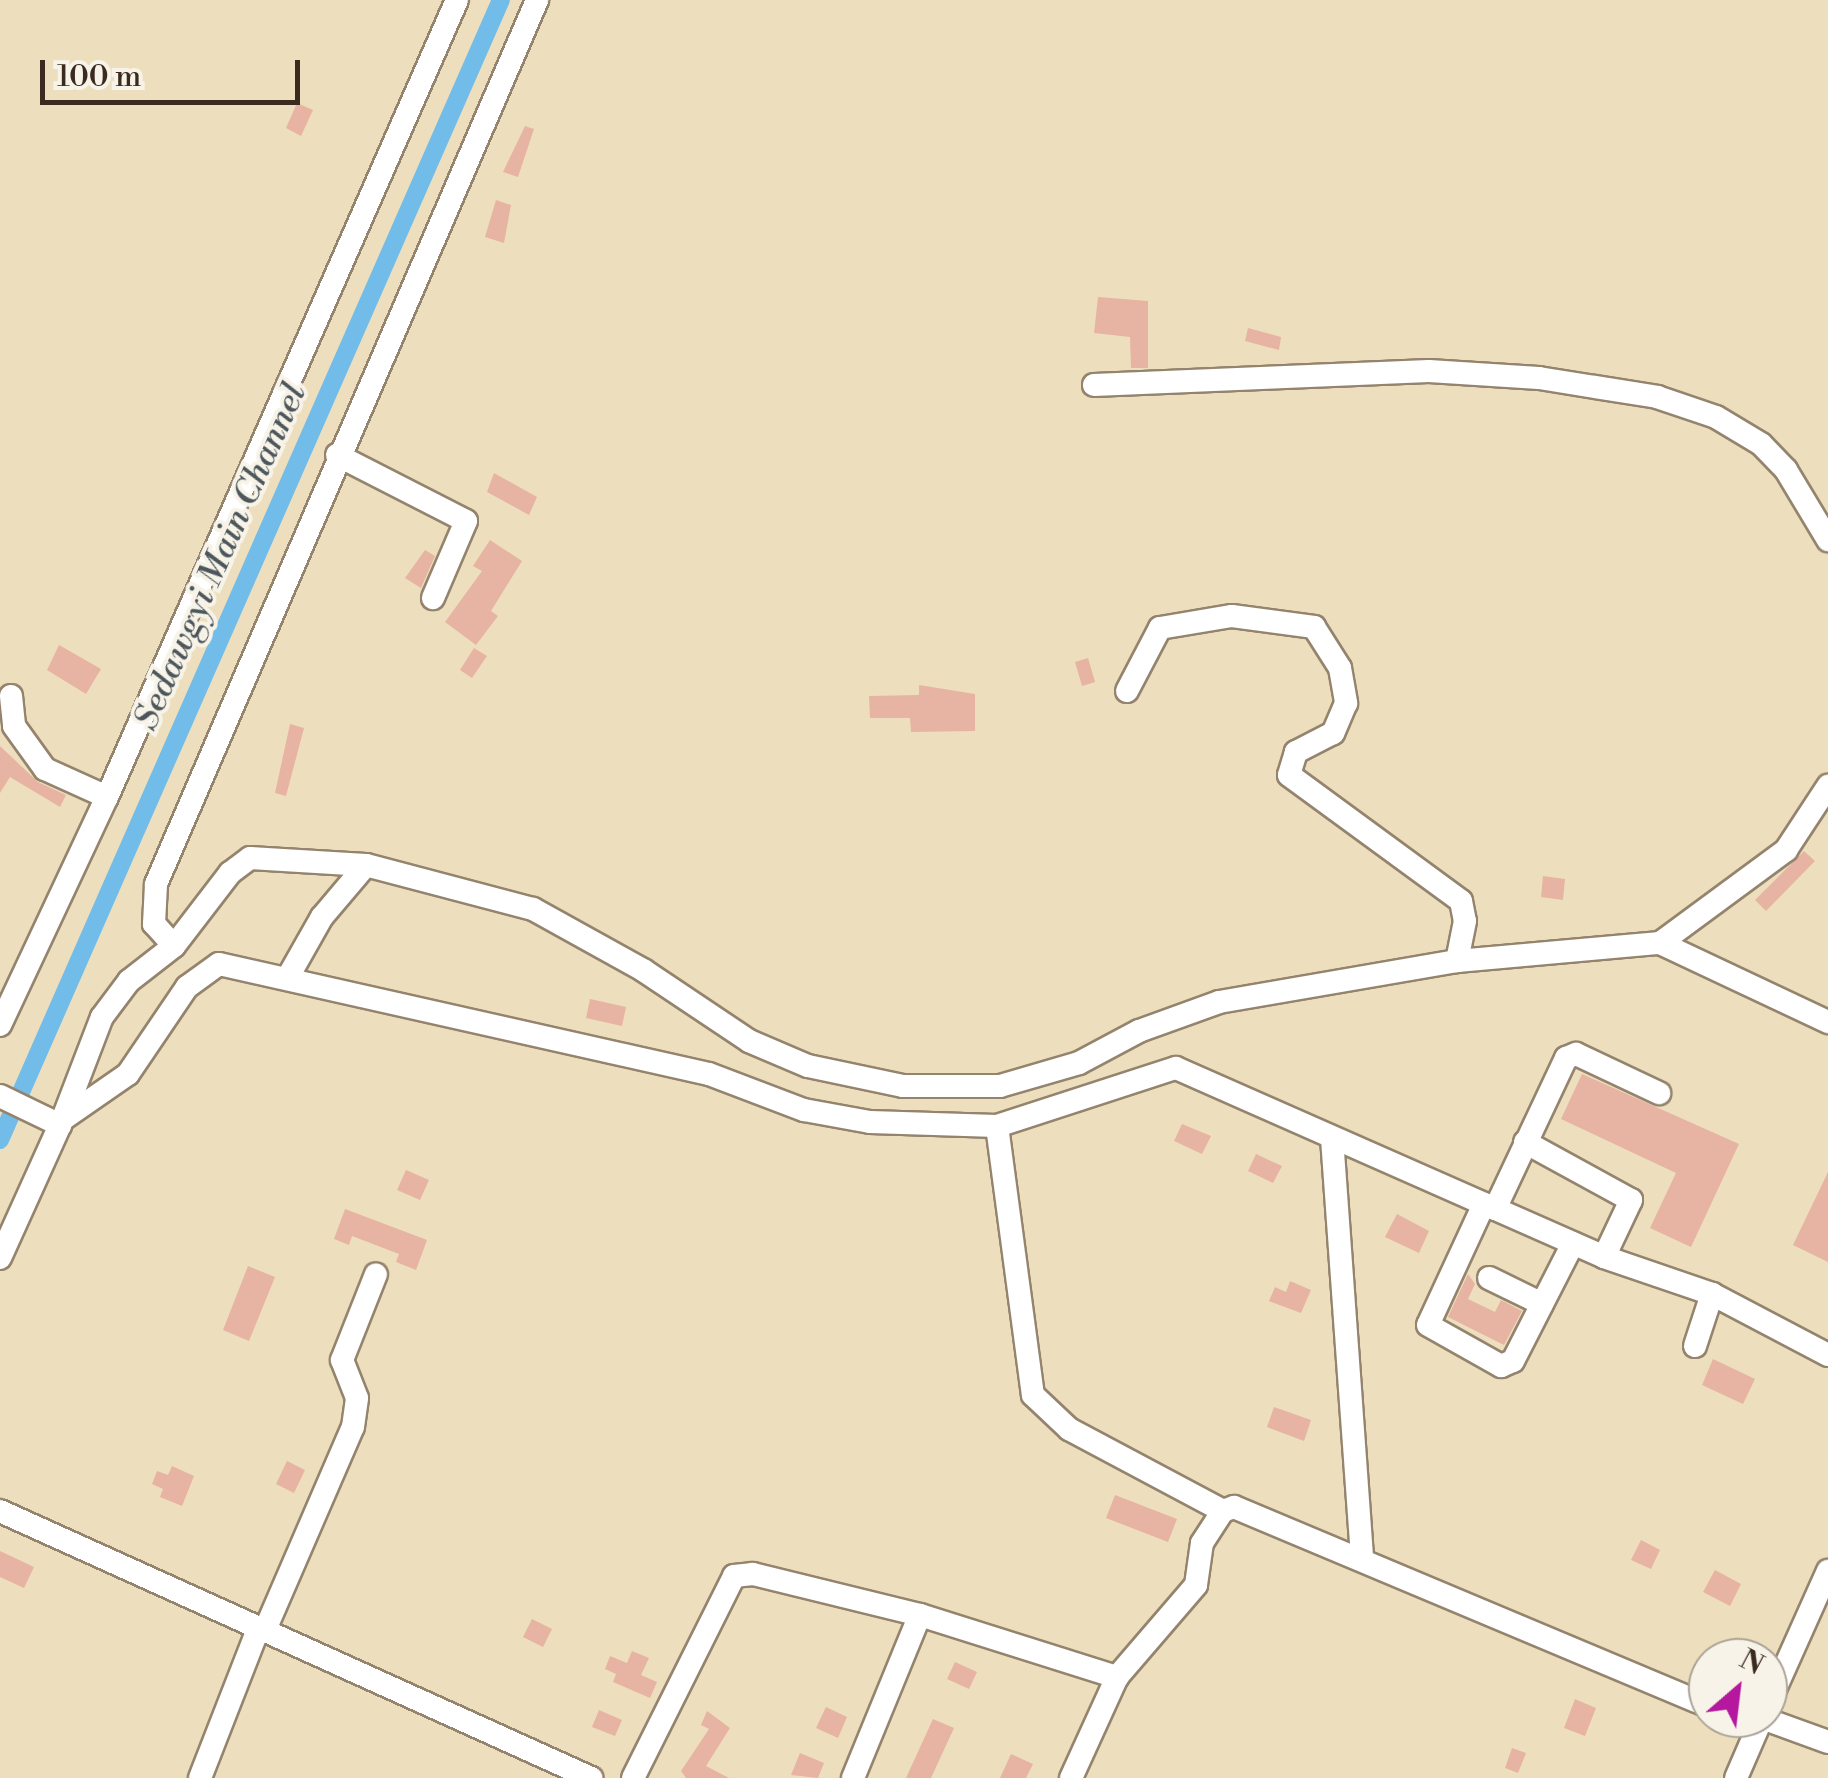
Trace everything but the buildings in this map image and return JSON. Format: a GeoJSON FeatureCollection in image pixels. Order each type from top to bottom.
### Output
{"type":"FeatureCollection","features":[{"type":"Feature","properties":{"kind":"street"},"geometry":{"type":"LineString","coordinates":[[0,1025],[107,797],[458,0]]}},
{"type":"Feature","properties":{"kind":"street"},"geometry":{"type":"LineString","coordinates":[[174,946],[154,924],[156,884],[337,455],[537,0]]}},
{"type":"Feature","properties":{"kind":"street"},"geometry":{"type":"LineString","coordinates":[[1094,385],[1429,370],[1538,378],[1656,397],[1716,416],[1761,444],[1786,470],[1828,540]]}},
{"type":"Feature","properties":{"kind":"street"},"geometry":{"type":"LineString","coordinates":[[337,455],[466,521],[433,598]]}},
{"type":"Feature","properties":{"kind":"street"},"geometry":{"type":"LineString","coordinates":[[1126,691],[1160,628],[1232,616],[1314,628],[1340,668],[1346,703],[1333,733],[1296,752],[1289,776],[1460,901],[1465,921],[1457,962]]}},
{"type":"Feature","properties":{"kind":"street"},"geometry":{"type":"LineString","coordinates":[[11,696],[14,726],[45,769],[107,797]]}},
{"type":"Feature","properties":{"kind":"street"},"geometry":{"type":"LineString","coordinates":[[1660,943],[1786,850],[1828,786]]}},
{"type":"Feature","properties":{"kind":"street"},"geometry":{"type":"LineString","coordinates":[[0,1258],[102,1017],[128,981],[174,946],[230,873],[250,858],[366,866],[533,909],[644,970],[749,1041],[808,1066],[903,1086],[1000,1086],[1079,1062],[1138,1031],[1219,1002],[1457,962],[1660,943],[1828,1022]]}},
{"type":"Feature","properties":{"kind":"street"},"geometry":{"type":"LineString","coordinates":[[288,977],[322,917],[366,866]]}},
{"type":"Feature","properties":{"kind":"street"},"geometry":{"type":"LineString","coordinates":[[56,1119],[128,1074],[200,972],[218,964],[709,1074],[804,1110],[870,1122],[997,1126],[1176,1068],[1604,1257],[1712,1294],[1826,1349]]}},
{"type":"Feature","properties":{"kind":"street"},"geometry":{"type":"LineString","coordinates":[[1572,1243],[1506,1366],[1428,1325],[1566,1058],[1576,1054],[1659,1092]]}},
{"type":"Feature","properties":{"kind":"street"},"geometry":{"type":"LineString","coordinates":[[0,1096],[56,1119]]}},
{"type":"Feature","properties":{"kind":"street"},"geometry":{"type":"LineString","coordinates":[[997,1126],[1033,1395],[1069,1429],[1223,1511],[1245,1509],[1688,1698]]}},
{"type":"Feature","properties":{"kind":"street"},"geometry":{"type":"LineString","coordinates":[[1332,1138],[1362,1559]]}},
{"type":"Feature","properties":{"kind":"street"},"geometry":{"type":"LineString","coordinates":[[1525,1142],[1630,1200],[1604,1257]]}},
{"type":"Feature","properties":{"kind":"street"},"geometry":{"type":"LineString","coordinates":[[200,1778],[353,1427],[357,1398],[342,1360],[376,1274]]}},
{"type":"Feature","properties":{"kind":"street"},"geometry":{"type":"LineString","coordinates":[[1488,1278],[1542,1304]]}},
{"type":"Feature","properties":{"kind":"street"},"geometry":{"type":"LineString","coordinates":[[1696,1346],[1712,1294]]}},
{"type":"Feature","properties":{"kind":"street"},"geometry":{"type":"LineString","coordinates":[[0,1510],[591,1778]]}},
{"type":"Feature","properties":{"kind":"street"},"geometry":{"type":"LineString","coordinates":[[1071,1778],[1117,1677],[1196,1586],[1202,1543],[1223,1511]]}},
{"type":"Feature","properties":{"kind":"street"},"geometry":{"type":"LineString","coordinates":[[1788,1660],[1828,1571]]}},
{"type":"Feature","properties":{"kind":"street"},"geometry":{"type":"LineString","coordinates":[[633,1778],[734,1576],[753,1574],[920,1614],[1117,1677]]}},
{"type":"Feature","properties":{"kind":"street"},"geometry":{"type":"LineString","coordinates":[[853,1778],[920,1614]]}},
{"type":"Feature","properties":{"kind":"street"},"geometry":{"type":"LineString","coordinates":[[1788,1727],[1828,1742]]}},
{"type":"Feature","properties":{"kind":"street"},"geometry":{"type":"LineString","coordinates":[[1736,1778],[1754,1738]]}},
{"type":"Feature","properties":{"kind":"waterway","name":"Sedawgyi Main Channel"},"geometry":{"type":"LineString","coordinates":[[0,1140],[501,0]]}},
{"type":"Feature","properties":{"kind":"waterway","name":"Sedawgyi Main Channel"},"geometry":{"type":"LineString","coordinates":[[0,1126],[5,1128]]}}]}
